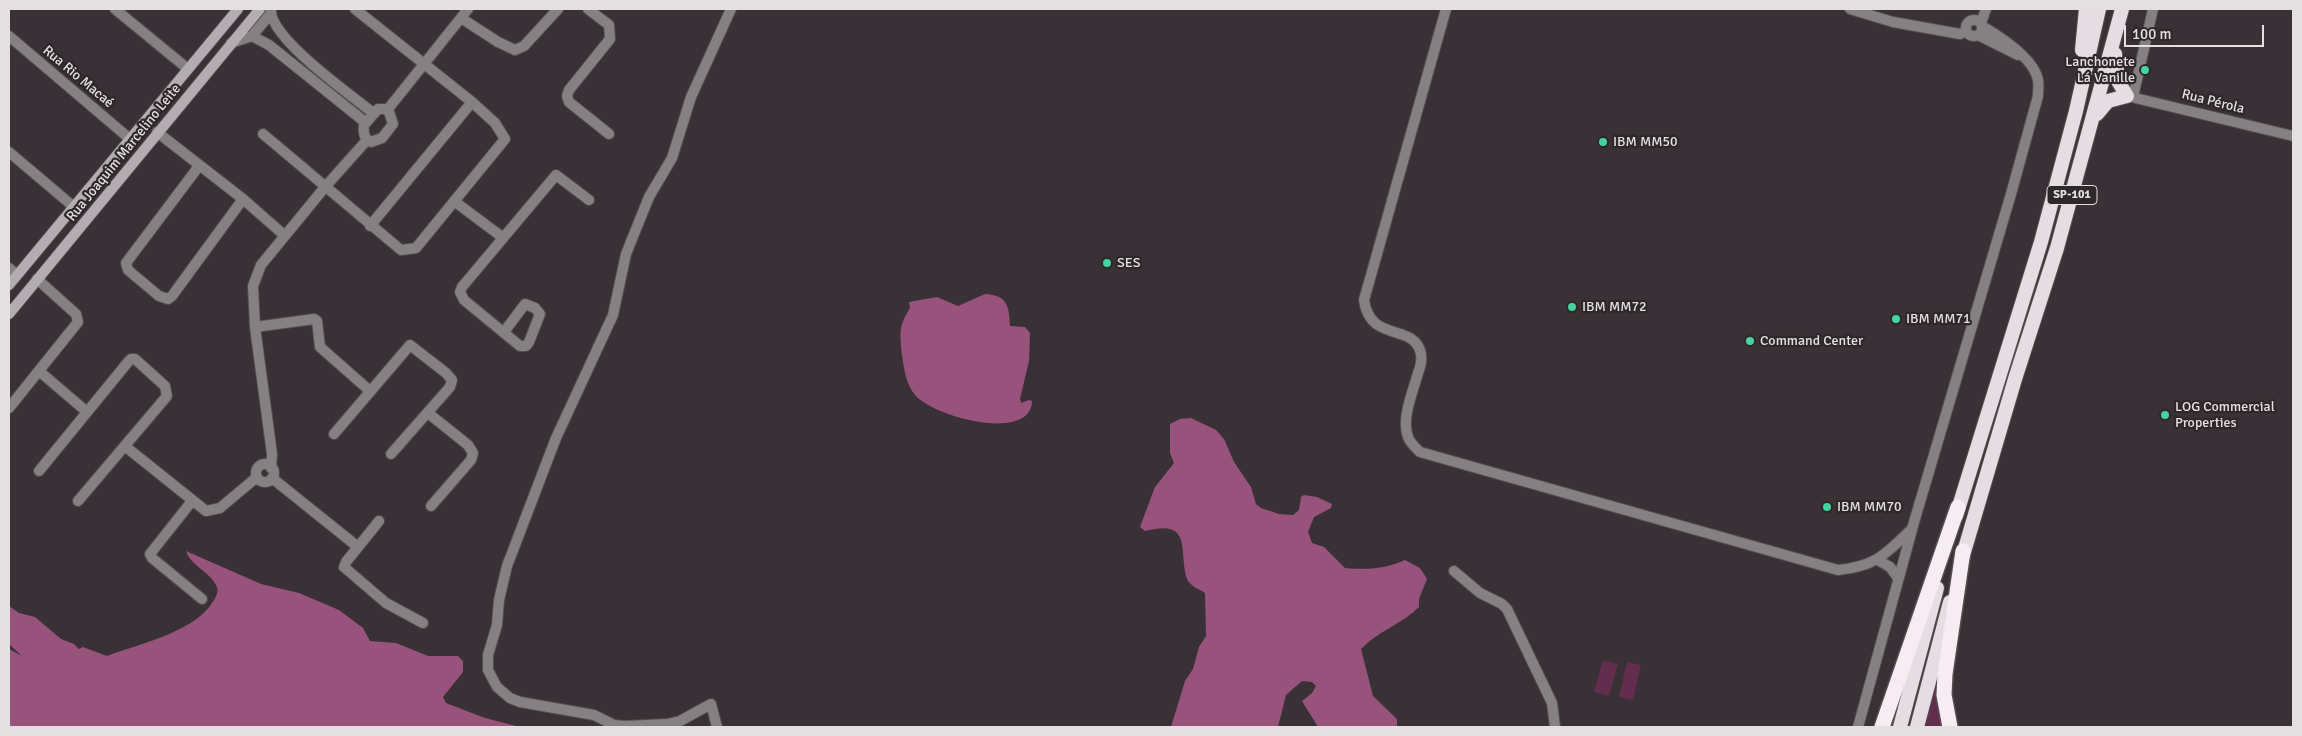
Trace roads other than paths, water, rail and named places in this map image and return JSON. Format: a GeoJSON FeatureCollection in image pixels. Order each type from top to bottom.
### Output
{"type":"FeatureCollection","features":[{"type":"Feature","properties":{"kind":"highway"},"geometry":{"type":"LineString","coordinates":[[2076,110],[2086,9]]}},
{"type":"Feature","properties":{"kind":"highway","name":"SP-101"},"geometry":{"type":"LineString","coordinates":[[1900,727],[1958,507],[2041,242],[2076,110],[2099,9]]}},
{"type":"Feature","properties":{"kind":"highway","name":"SP-101"},"geometry":{"type":"LineString","coordinates":[[1917,727],[1964,551],[2015,379],[2057,248],[2114,46],[2122,9]]}},
{"type":"Feature","properties":{"kind":"highway"},"geometry":{"type":"LineString","coordinates":[[2091,128],[2102,107],[2108,101],[2130,96],[2118,81],[2114,46]]}},
{"type":"Feature","properties":{"kind":"highway"},"geometry":{"type":"LineString","coordinates":[[1882,727],[1958,507]]}},
{"type":"Feature","properties":{"kind":"highway"},"geometry":{"type":"LineString","coordinates":[[1950,727],[1944,696],[1945,674],[1964,551]]}},
{"type":"Feature","properties":{"kind":"main road","name":"Rua Joaquim Marcelino Leite"},"geometry":{"type":"LineString","coordinates":[[9,314],[260,9]]}},
{"type":"Feature","properties":{"kind":"main road","name":"Rua Joaquim Marcelino Leite"},"geometry":{"type":"LineString","coordinates":[[9,285],[13,272],[32,258],[235,12]]}},
{"type":"Feature","properties":{"kind":"main road"},"geometry":{"type":"LineString","coordinates":[[194,88],[189,85],[189,75],[224,34],[235,12]]}},
{"type":"Feature","properties":{"kind":"main road"},"geometry":{"type":"LineString","coordinates":[[48,238],[54,246],[62,250]]}},
{"type":"Feature","properties":{"kind":"main road"},"geometry":{"type":"LineString","coordinates":[[32,258],[42,256],[46,261],[45,270]]}},
{"type":"Feature","properties":{"kind":"street"},"geometry":{"type":"LineString","coordinates":[[115,9],[188,69]]}},
{"type":"Feature","properties":{"kind":"street"},"geometry":{"type":"LineString","coordinates":[[262,134],[401,250],[416,248],[505,139],[495,123],[472,102],[355,9]]}},
{"type":"Feature","properties":{"kind":"street"},"geometry":{"type":"LineString","coordinates":[[388,109],[468,9]]}},
{"type":"Feature","properties":{"kind":"street"},"geometry":{"type":"LineString","coordinates":[[461,18],[498,42],[515,50],[524,46],[558,9]]}},
{"type":"Feature","properties":{"kind":"street"},"geometry":{"type":"LineString","coordinates":[[588,9],[609,25],[610,39],[569,90],[567,96],[569,102],[609,134]]}},
{"type":"Feature","properties":{"kind":"street"},"geometry":{"type":"LineString","coordinates":[[717,727],[711,704],[680,721],[667,724],[625,726],[614,725],[594,715],[520,702],[510,698],[497,687],[490,677],[488,656],[497,625],[499,600],[507,566],[538,482],[572,399],[613,315],[626,254],[649,197],[672,158],[690,97],[731,9]]}},
{"type":"Feature","properties":{"kind":"street"},"geometry":{"type":"LineString","coordinates":[[1446,9],[1364,300],[1365,308],[1377,327],[1404,335],[1418,347],[1421,354],[1421,364],[1406,418],[1408,439],[1412,444],[1420,452],[1838,570],[1867,565],[1878,560],[1912,529]]}},
{"type":"Feature","properties":{"kind":"street"},"geometry":{"type":"LineString","coordinates":[[1850,9],[1893,22],[1960,34],[1974,19],[1980,28],[2022,56],[2033,68],[2038,80],[2038,96],[2011,194],[1912,529],[1858,727]]}},
{"type":"Feature","properties":{"kind":"street"},"geometry":{"type":"LineString","coordinates":[[1970,9],[1968,25],[1973,36],[1980,28],[1986,9]]}},
{"type":"Feature","properties":{"kind":"street"},"geometry":{"type":"LineString","coordinates":[[2130,96],[2153,9]]}},
{"type":"Feature","properties":{"kind":"street"},"geometry":{"type":"LineString","coordinates":[[230,44],[252,36],[271,11]]}},
{"type":"Feature","properties":{"kind":"street"},"geometry":{"type":"LineString","coordinates":[[271,11],[274,21],[296,51],[373,113]]}},
{"type":"Feature","properties":{"kind":"street","name":"Rua Rio Macaé"},"geometry":{"type":"LineString","coordinates":[[9,36],[130,138]]}},
{"type":"Feature","properties":{"kind":"street"},"geometry":{"type":"LineString","coordinates":[[252,36],[269,45],[365,122]]}},
{"type":"Feature","properties":{"kind":"street","name":"Rua Pérola"},"geometry":{"type":"LineString","coordinates":[[2130,96],[2293,136]]}},
{"type":"Feature","properties":{"kind":"street"},"geometry":{"type":"LineString","coordinates":[[370,226],[472,102]]}},
{"type":"Feature","properties":{"kind":"street"},"geometry":{"type":"LineString","coordinates":[[378,109],[388,109],[393,124],[382,138],[371,142],[367,140],[363,133],[365,122],[378,109]]}},
{"type":"Feature","properties":{"kind":"street"},"geometry":{"type":"LineString","coordinates":[[157,132],[243,199],[284,235]]}},
{"type":"Feature","properties":{"kind":"street"},"geometry":{"type":"LineString","coordinates":[[126,447],[206,511],[216,510],[242,488],[259,479],[267,482],[272,454],[255,327],[253,286],[261,265],[284,235],[367,140]]}},
{"type":"Feature","properties":{"kind":"street"},"geometry":{"type":"LineString","coordinates":[[9,152],[74,207]]}},
{"type":"Feature","properties":{"kind":"street"},"geometry":{"type":"LineString","coordinates":[[199,166],[126,263],[128,270],[160,296],[168,299],[172,296],[243,199]]}},
{"type":"Feature","properties":{"kind":"street"},"geometry":{"type":"LineString","coordinates":[[504,332],[464,300],[460,292],[502,237],[556,175],[588,200]]}},
{"type":"Feature","properties":{"kind":"street"},"geometry":{"type":"LineString","coordinates":[[454,201],[502,237]]}},
{"type":"Feature","properties":{"kind":"street"},"geometry":{"type":"LineString","coordinates":[[9,408],[78,322],[76,314],[37,280]]}},
{"type":"Feature","properties":{"kind":"street"},"geometry":{"type":"LineString","coordinates":[[255,327],[314,319],[317,322],[320,347],[370,391]]}},
{"type":"Feature","properties":{"kind":"street"},"geometry":{"type":"LineString","coordinates":[[334,434],[410,345],[446,373],[452,380],[450,387],[391,454]]}},
{"type":"Feature","properties":{"kind":"street"},"geometry":{"type":"LineString","coordinates":[[39,471],[131,358],[135,359],[165,386],[167,396],[126,447],[78,501]]}},
{"type":"Feature","properties":{"kind":"street"},"geometry":{"type":"LineString","coordinates":[[39,371],[88,412]]}},
{"type":"Feature","properties":{"kind":"street"},"geometry":{"type":"LineString","coordinates":[[428,413],[468,445],[473,453],[471,460],[431,506]]}},
{"type":"Feature","properties":{"kind":"street"},"geometry":{"type":"LineString","coordinates":[[259,479],[257,469],[268,471],[358,547]]}},
{"type":"Feature","properties":{"kind":"street"},"geometry":{"type":"LineString","coordinates":[[192,501],[150,554],[202,599]]}},
{"type":"Feature","properties":{"kind":"street"},"geometry":{"type":"LineString","coordinates":[[379,521],[344,567],[386,603],[422,623]]}},
{"type":"Feature","properties":{"kind":"street"},"geometry":{"type":"LineString","coordinates":[[1878,560],[1890,567],[1898,578]]}},
{"type":"Feature","properties":{"kind":"street"},"geometry":{"type":"LineString","coordinates":[[1454,570],[1480,593],[1502,604],[1507,609],[1552,703],[1555,727]]}},
{"type":"Feature","properties":{"kind":"place","name":"Lanchonete Lá Vanille"},"geometry":{"type":"Point","coordinates":[2145,70]}},
{"type":"Feature","properties":{"kind":"place","name":"IBM MM50"},"geometry":{"type":"Point","coordinates":[1603,142]}},
{"type":"Feature","properties":{"kind":"place","name":"SES"},"geometry":{"type":"Point","coordinates":[1107,263]}},
{"type":"Feature","properties":{"kind":"place","name":"IBM MM72"},"geometry":{"type":"Point","coordinates":[1572,307]}},
{"type":"Feature","properties":{"kind":"place","name":"IBM MM71"},"geometry":{"type":"Point","coordinates":[1896,319]}},
{"type":"Feature","properties":{"kind":"place","name":"Command Center"},"geometry":{"type":"Point","coordinates":[1750,341]}},
{"type":"Feature","properties":{"kind":"place","name":"LOG Commercial Properties"},"geometry":{"type":"Point","coordinates":[2165,415]}},
{"type":"Feature","properties":{"kind":"place","name":"IBM MM70"},"geometry":{"type":"Point","coordinates":[1827,507]}}]}
